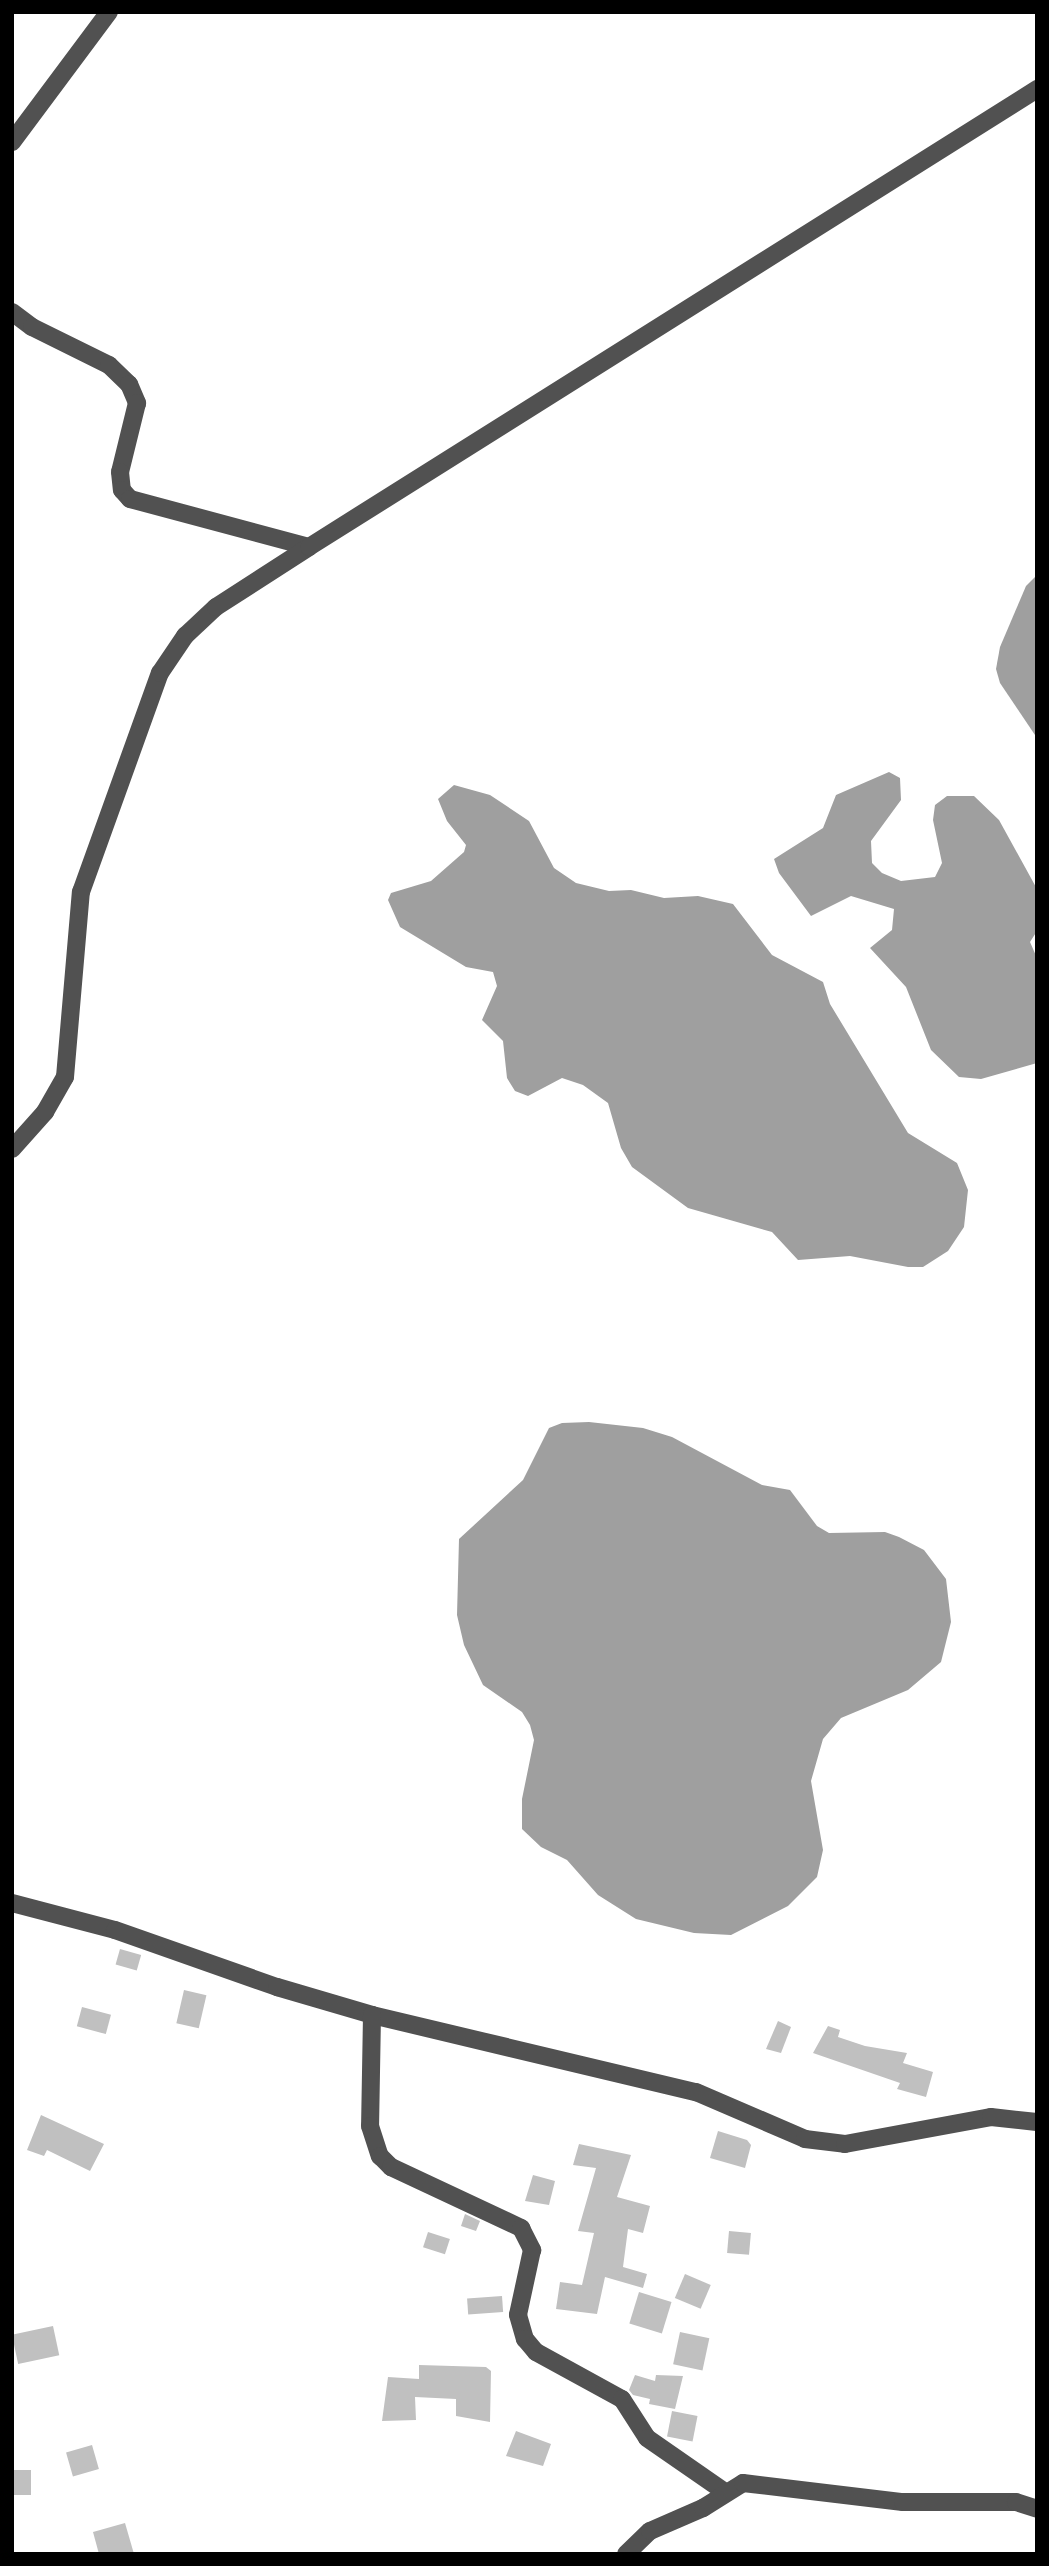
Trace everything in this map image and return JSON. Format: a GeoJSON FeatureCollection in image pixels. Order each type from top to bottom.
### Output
{"type":"FeatureCollection","features":[{"type":"Feature","properties":{"kind":"street"},"geometry":{"type":"LineString","coordinates":[[12,142],[109,12]]}},
{"type":"Feature","properties":{"kind":"street"},"geometry":{"type":"LineString","coordinates":[[12,1149],[45,1112],[65,1077],[81,892],[160,673],[185,636],[216,607],[309,547],[1037,89]]}},
{"type":"Feature","properties":{"kind":"street"},"geometry":{"type":"LineString","coordinates":[[12,312],[32,327],[108,365],[129,384],[137,402],[120,472],[122,489],[130,499],[309,547]]}},
{"type":"Feature","properties":{"kind":"street"},"geometry":{"type":"LineString","coordinates":[[12,1903],[115,1930],[277,1987],[372,2015],[696,2092],[771,2127],[828,2144],[991,2117],[1037,2122]]}},
{"type":"Feature","properties":{"kind":"street"},"geometry":{"type":"LineString","coordinates":[[372,2015],[370,2126],[380,2156],[391,2167],[521,2228],[532,2249],[518,2315],[525,2339],[536,2352],[622,2399],[647,2438],[724,2492]]}},
{"type":"Feature","properties":{"kind":"street"},"geometry":{"type":"LineString","coordinates":[[626,2554],[650,2531],[703,2508],[724,2492],[743,2483],[903,2502],[1016,2502],[1037,2509]]}},
{"type":"Feature","properties":{"kind":"shaded area"},"geometry":{"type":"Polygon","coordinates":[[[1037,575],[1037,738],[1000,683],[996,669],[1000,647],[1026,586],[1037,575]]]}},
{"type":"Feature","properties":{"kind":"shaded area"},"geometry":{"type":"Polygon","coordinates":[[[889,772],[900,778],[901,800],[871,841],[872,863],[882,873],[901,881],[935,877],[942,863],[933,820],[935,805],[947,796],[974,796],[999,820],[1037,889],[1037,931],[1030,942],[1037,958],[1037,1063],[981,1079],[959,1077],[931,1050],[906,987],[870,948],[892,930],[894,909],[851,896],[811,916],[779,873],[774,859],[823,828],[836,795],[889,772]]]}},
{"type":"Feature","properties":{"kind":"shaded area"},"geometry":{"type":"Polygon","coordinates":[[[454,785],[490,795],[529,821],[554,868],[576,883],[609,891],[631,890],[664,898],[698,896],[733,904],[772,955],[823,982],[830,1004],[908,1133],[957,1163],[968,1190],[964,1227],[948,1251],[923,1267],[908,1267],[850,1256],[798,1260],[772,1232],[688,1208],[632,1167],[621,1148],[608,1103],[583,1085],[562,1078],[528,1096],[515,1091],[507,1078],[503,1041],[482,1020],[497,986],[493,972],[466,967],[400,927],[388,900],[391,893],[431,881],[464,852],[466,845],[447,821],[438,799],[454,785]]]}},
{"type":"Feature","properties":{"kind":"shaded area"},"geometry":{"type":"Polygon","coordinates":[[[589,1422],[643,1428],[672,1437],[762,1485],[790,1490],[817,1526],[829,1533],[885,1532],[899,1537],[924,1550],[946,1579],[951,1622],[941,1662],[908,1690],[841,1718],[823,1739],[811,1781],[823,1850],[817,1877],[788,1906],[731,1935],[694,1933],[636,1919],[598,1895],[567,1860],[541,1847],[522,1829],[522,1799],[534,1740],[530,1725],[522,1712],[483,1685],[464,1645],[457,1615],[459,1539],[523,1480],[549,1428],[562,1423],[589,1422]]]}},
{"type":"Feature","properties":{"kind":"building"},"geometry":{"type":"Polygon","coordinates":[[[120,1949],[141,1955],[137,1970],[116,1964],[120,1949]]]}},
{"type":"Feature","properties":{"kind":"building"},"geometry":{"type":"Polygon","coordinates":[[[184,1990],[206,1995],[199,2028],[176,2023],[184,1990]]]}},
{"type":"Feature","properties":{"kind":"building"},"geometry":{"type":"Polygon","coordinates":[[[82,2007],[111,2015],[106,2034],[77,2026],[82,2007]]]}},
{"type":"Feature","properties":{"kind":"building"},"geometry":{"type":"Polygon","coordinates":[[[778,2021],[791,2027],[781,2053],[766,2049],[778,2021]]]}},
{"type":"Feature","properties":{"kind":"building"},"geometry":{"type":"Polygon","coordinates":[[[828,2026],[840,2030],[838,2037],[865,2046],[907,2053],[903,2063],[933,2072],[926,2097],[897,2089],[900,2083],[813,2053],[828,2026]]]}},
{"type":"Feature","properties":{"kind":"building"},"geometry":{"type":"Polygon","coordinates":[[[41,2115],[104,2144],[90,2171],[47,2150],[44,2156],[27,2150],[41,2115]]]}},
{"type":"Feature","properties":{"kind":"building"},"geometry":{"type":"Polygon","coordinates":[[[718,2131],[747,2140],[751,2145],[745,2168],[710,2158],[718,2131]]]}},
{"type":"Feature","properties":{"kind":"building"},"geometry":{"type":"Polygon","coordinates":[[[579,2144],[631,2155],[617,2197],[650,2206],[643,2233],[628,2229],[623,2267],[647,2274],[643,2288],[605,2277],[597,2314],[556,2309],[560,2282],[582,2285],[594,2233],[578,2231],[596,2168],[573,2165],[579,2144]]]}},
{"type":"Feature","properties":{"kind":"building"},"geometry":{"type":"Polygon","coordinates":[[[533,2175],[555,2181],[549,2205],[525,2201],[533,2175]]]}},
{"type":"Feature","properties":{"kind":"building"},"geometry":{"type":"Polygon","coordinates":[[[465,2214],[480,2221],[476,2231],[461,2226],[465,2214]]]}},
{"type":"Feature","properties":{"kind":"building"},"geometry":{"type":"Polygon","coordinates":[[[729,2231],[751,2233],[749,2255],[727,2253],[729,2231]]]}},
{"type":"Feature","properties":{"kind":"building"},"geometry":{"type":"Polygon","coordinates":[[[428,2232],[450,2239],[445,2254],[423,2247],[428,2232]]]}},
{"type":"Feature","properties":{"kind":"building"},"geometry":{"type":"Polygon","coordinates":[[[685,2274],[711,2285],[701,2309],[675,2298],[685,2274]]]}},
{"type":"Feature","properties":{"kind":"building"},"geometry":{"type":"Polygon","coordinates":[[[639,2292],[672,2302],[662,2333],[629,2324],[639,2292]]]}},
{"type":"Feature","properties":{"kind":"building"},"geometry":{"type":"Polygon","coordinates":[[[502,2296],[503,2312],[468,2314],[467,2298],[502,2296]]]}},
{"type":"Feature","properties":{"kind":"building"},"geometry":{"type":"Polygon","coordinates":[[[53,2326],[59,2355],[18,2364],[12,2335],[53,2326]]]}},
{"type":"Feature","properties":{"kind":"building"},"geometry":{"type":"Polygon","coordinates":[[[680,2332],[709,2338],[702,2371],[673,2364],[680,2332]]]}},
{"type":"Feature","properties":{"kind":"building"},"geometry":{"type":"Polygon","coordinates":[[[419,2365],[486,2367],[491,2371],[490,2422],[456,2416],[456,2399],[415,2397],[416,2420],[382,2421],[388,2377],[419,2379],[419,2365]]]}},
{"type":"Feature","properties":{"kind":"building"},"geometry":{"type":"Polygon","coordinates":[[[635,2375],[655,2381],[656,2375],[683,2376],[675,2409],[649,2404],[650,2399],[633,2395],[629,2390],[635,2375]]]}},
{"type":"Feature","properties":{"kind":"building"},"geometry":{"type":"Polygon","coordinates":[[[672,2411],[698,2416],[693,2441],[667,2437],[672,2411]]]}},
{"type":"Feature","properties":{"kind":"building"},"geometry":{"type":"Polygon","coordinates":[[[516,2431],[551,2444],[543,2466],[506,2456],[516,2431]]]}},
{"type":"Feature","properties":{"kind":"building"},"geometry":{"type":"Polygon","coordinates":[[[92,2445],[99,2469],[73,2476],[66,2452],[92,2445]]]}},
{"type":"Feature","properties":{"kind":"building"},"geometry":{"type":"Polygon","coordinates":[[[12,2470],[31,2470],[31,2495],[12,2495],[12,2470]]]}},
{"type":"Feature","properties":{"kind":"building"},"geometry":{"type":"Polygon","coordinates":[[[125,2523],[134,2554],[99,2554],[93,2532],[125,2523]]]}}]}
